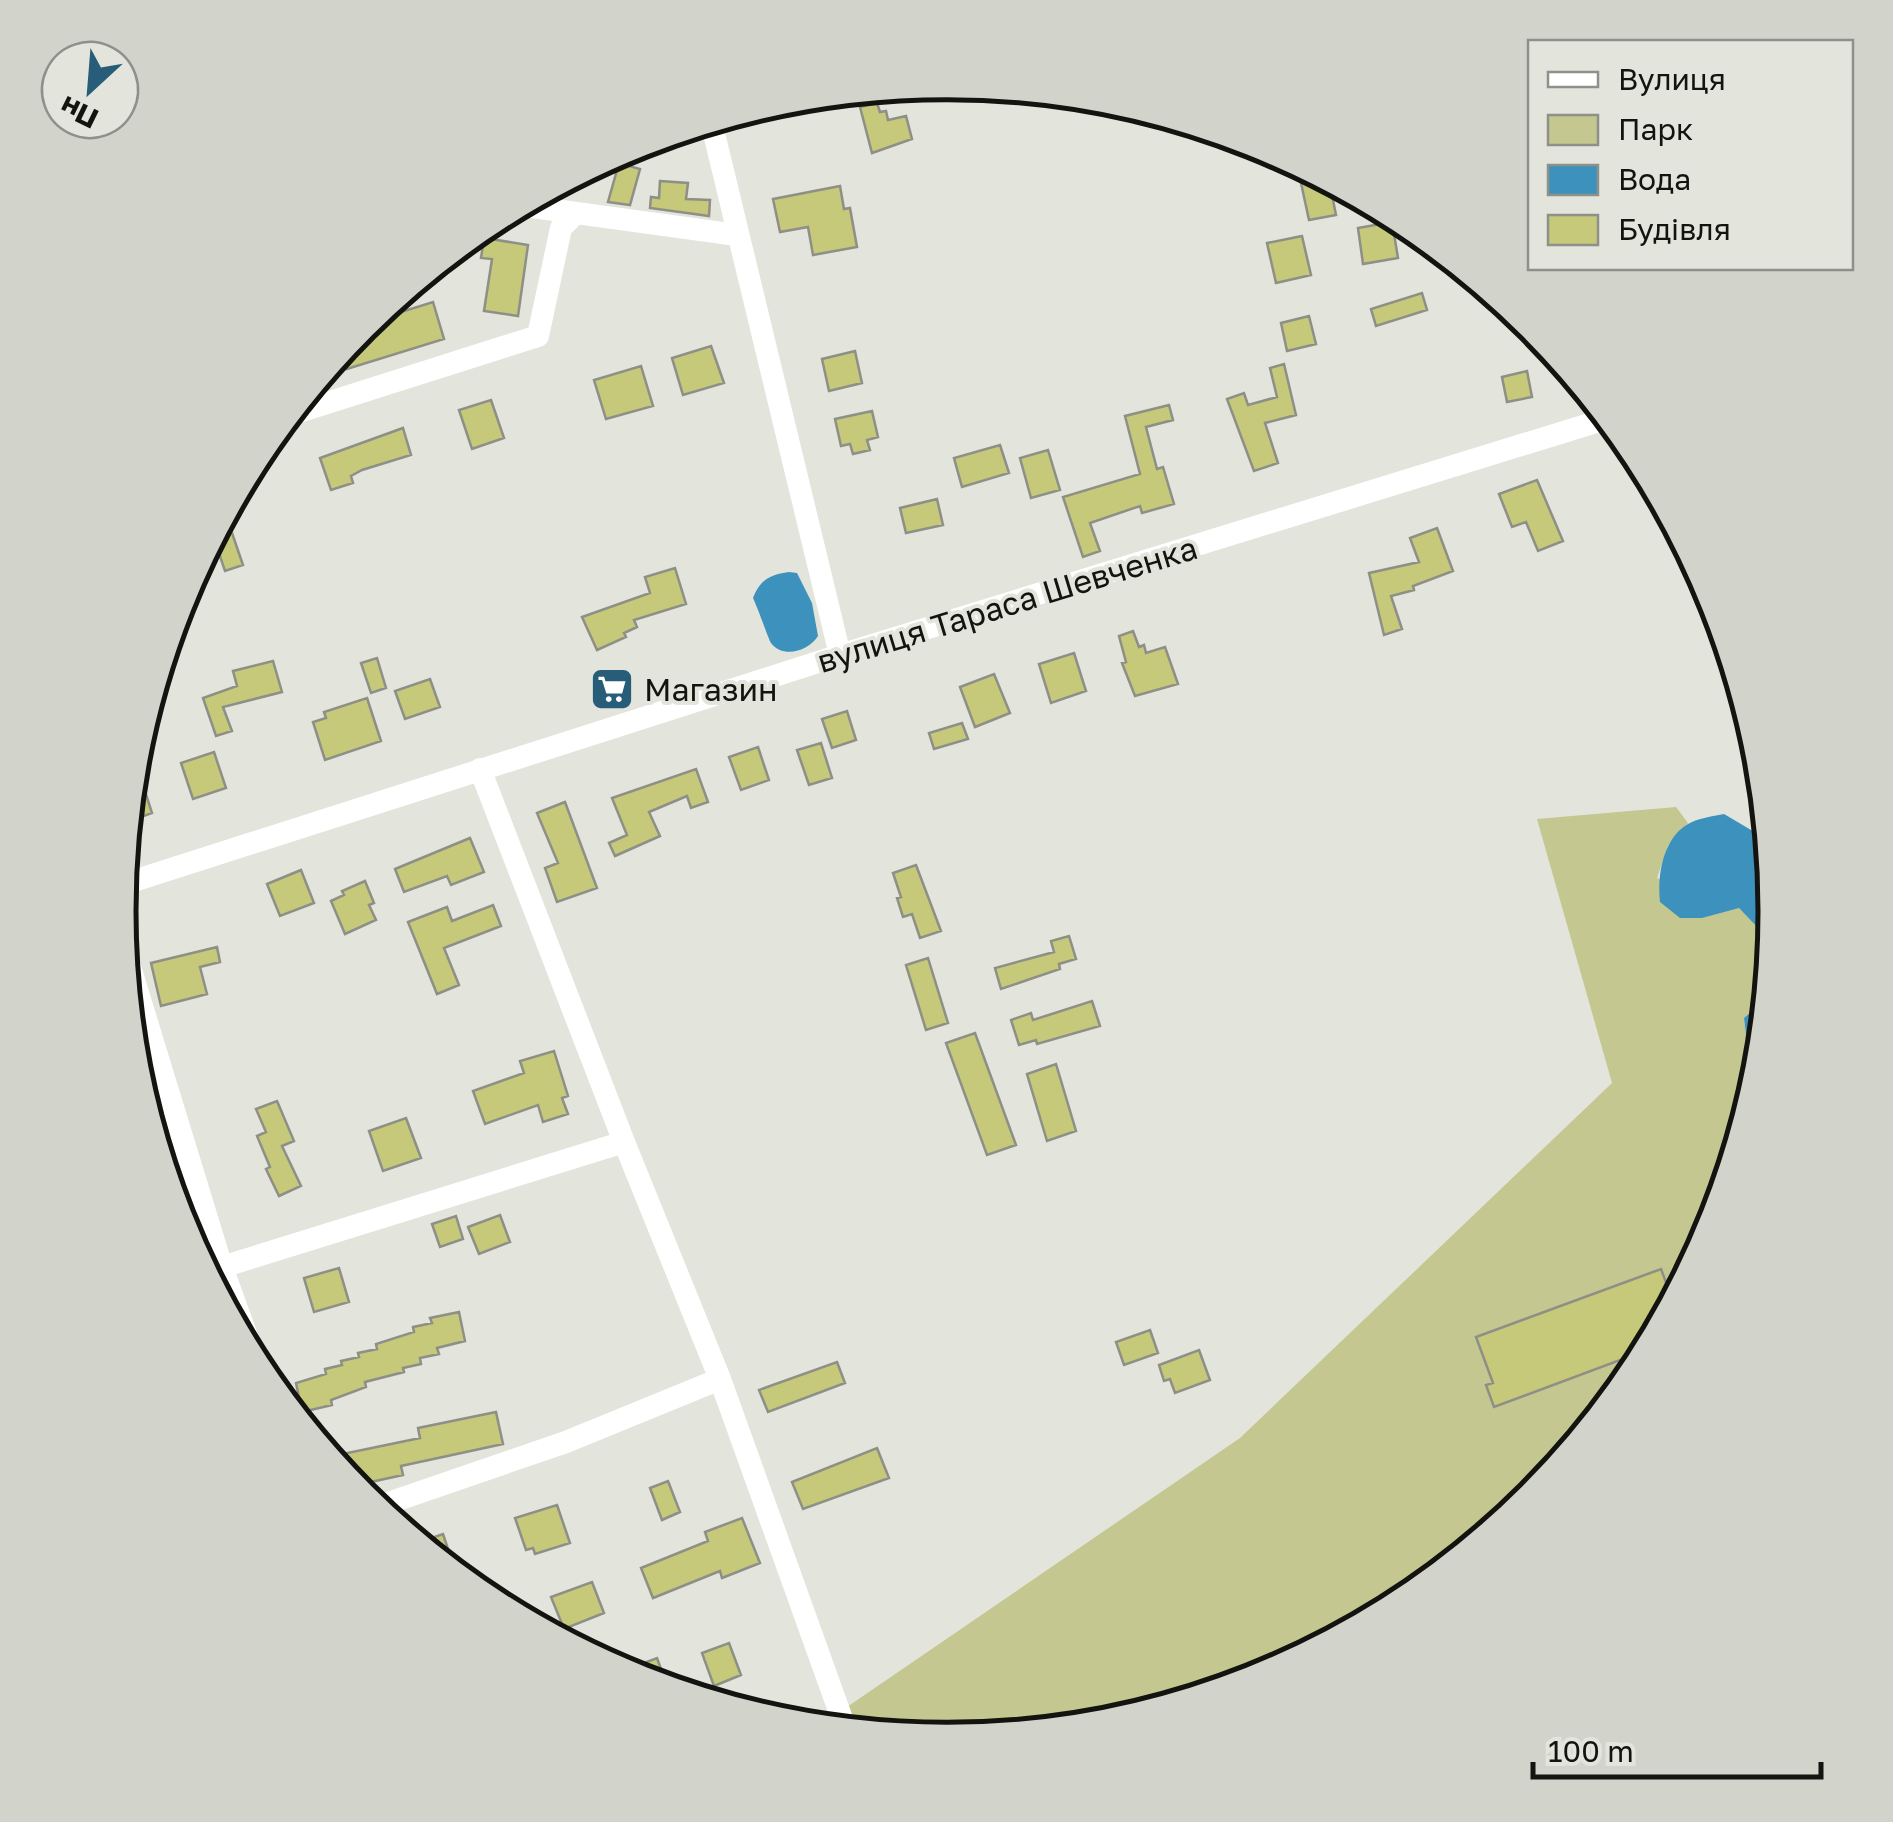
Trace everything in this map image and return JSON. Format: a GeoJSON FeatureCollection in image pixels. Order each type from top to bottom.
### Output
{"type":"FeatureCollection","features":[{"type":"Feature","properties":{"kind":"street"},"geometry":{"type":"LineString","coordinates":[[714,135],[840,655]]}},
{"type":"Feature","properties":{"kind":"street"},"geometry":{"type":"LineString","coordinates":[[542,209],[737,235]]}},
{"type":"Feature","properties":{"kind":"street"},"geometry":{"type":"LineString","coordinates":[[310,408],[538,336],[561,228],[575,214]]}},
{"type":"Feature","properties":{"kind":"street","name":"вулиця Тараса Шевченка"},"geometry":{"type":"LineString","coordinates":[[137,880],[840,655],[1594,423]]}},
{"type":"Feature","properties":{"kind":"street"},"geometry":{"type":"LineString","coordinates":[[480,768],[720,1379],[841,1715]]}},
{"type":"Feature","properties":{"kind":"street"},"geometry":{"type":"LineString","coordinates":[[140,1001],[231,1292]]}},
{"type":"Feature","properties":{"kind":"street"},"geometry":{"type":"LineString","coordinates":[[222,1267],[624,1142]]}},
{"type":"Feature","properties":{"kind":"street"},"geometry":{"type":"LineString","coordinates":[[392,1502],[566,1442],[720,1379]]}},
{"type":"Feature","properties":{"kind":"green space"},"geometry":{"type":"Polygon","coordinates":[[[1676,807],[1688,823],[1668,846],[1657,878],[1739,908],[1757,927],[1752,1011],[1744,1018],[1747,1041],[1742,1069],[1714,1172],[1696,1221],[1649,1317],[1590,1405],[1520,1484],[1440,1554],[1352,1613],[1257,1660],[1156,1694],[1052,1715],[946,1722],[836,1714],[1240,1438],[1612,1083],[1537,819],[1676,807]]]}},
{"type":"Feature","properties":{"kind":"water"},"geometry":{"type":"Polygon","coordinates":[[[797,573],[812,603],[818,636],[802,649],[789,652],[771,643],[753,598],[766,579],[797,573]]]}},
{"type":"Feature","properties":{"kind":"water"},"geometry":{"type":"Polygon","coordinates":[[[1724,814],[1753,831],[1757,927],[1739,908],[1702,918],[1680,918],[1660,902],[1661,868],[1668,846],[1682,828],[1724,814]]]}},
{"type":"Feature","properties":{"kind":"water"},"geometry":{"type":"Polygon","coordinates":[[[1752,1011],[1747,1041],[1744,1018],[1752,1011]]]}},
{"type":"Feature","properties":{"kind":"building"},"geometry":{"type":"Polygon","coordinates":[[[877,104],[880,112],[886,111],[888,120],[906,116],[912,139],[872,153],[860,107],[877,104]]]}},
{"type":"Feature","properties":{"kind":"building"},"geometry":{"type":"Polygon","coordinates":[[[628,166],[640,169],[630,205],[608,202],[617,171],[628,166]]]}},
{"type":"Feature","properties":{"kind":"building"},"geometry":{"type":"Polygon","coordinates":[[[660,181],[688,183],[686,199],[710,200],[709,216],[650,208],[651,197],[659,198],[660,181]]]}},
{"type":"Feature","properties":{"kind":"building"},"geometry":{"type":"Polygon","coordinates":[[[1301,183],[1333,199],[1336,215],[1309,220],[1301,183]]]}},
{"type":"Feature","properties":{"kind":"building"},"geometry":{"type":"Polygon","coordinates":[[[840,186],[844,209],[850,208],[857,247],[813,255],[808,227],[780,232],[773,199],[840,186]]]}},
{"type":"Feature","properties":{"kind":"building"},"geometry":{"type":"Polygon","coordinates":[[[1377,225],[1394,235],[1398,258],[1363,264],[1358,228],[1377,225]]]}},
{"type":"Feature","properties":{"kind":"building"},"geometry":{"type":"Polygon","coordinates":[[[1302,236],[1311,275],[1276,283],[1267,243],[1302,236]]]}},
{"type":"Feature","properties":{"kind":"building"},"geometry":{"type":"Polygon","coordinates":[[[493,239],[528,245],[518,316],[484,311],[492,259],[481,258],[483,247],[493,239]]]}},
{"type":"Feature","properties":{"kind":"building"},"geometry":{"type":"Polygon","coordinates":[[[1422,293],[1427,310],[1376,326],[1371,309],[1422,293]]]}},
{"type":"Feature","properties":{"kind":"building"},"geometry":{"type":"Polygon","coordinates":[[[433,302],[444,339],[347,369],[346,366],[400,312],[433,302]]]}},
{"type":"Feature","properties":{"kind":"building"},"geometry":{"type":"Polygon","coordinates":[[[1309,316],[1316,344],[1287,351],[1281,323],[1309,316]]]}},
{"type":"Feature","properties":{"kind":"building"},"geometry":{"type":"Polygon","coordinates":[[[711,346],[724,383],[683,395],[672,358],[711,346]]]}},
{"type":"Feature","properties":{"kind":"building"},"geometry":{"type":"Polygon","coordinates":[[[855,351],[862,383],[829,391],[822,359],[855,351]]]}},
{"type":"Feature","properties":{"kind":"building"},"geometry":{"type":"Polygon","coordinates":[[[1284,364],[1296,415],[1265,423],[1278,463],[1254,471],[1227,399],[1244,393],[1248,405],[1277,397],[1270,368],[1284,364]]]}},
{"type":"Feature","properties":{"kind":"building"},"geometry":{"type":"Polygon","coordinates":[[[641,366],[653,406],[606,419],[594,380],[641,366]]]}},
{"type":"Feature","properties":{"kind":"building"},"geometry":{"type":"Polygon","coordinates":[[[1527,371],[1532,397],[1507,402],[1502,377],[1527,371]]]}},
{"type":"Feature","properties":{"kind":"building"},"geometry":{"type":"Polygon","coordinates":[[[491,400],[504,438],[472,449],[459,410],[491,400]]]}},
{"type":"Feature","properties":{"kind":"building"},"geometry":{"type":"Polygon","coordinates":[[[1169,405],[1173,420],[1146,427],[1157,469],[1163,467],[1174,504],[1142,513],[1140,506],[1090,523],[1100,551],[1083,557],[1063,497],[1140,474],[1125,416],[1169,405]]]}},
{"type":"Feature","properties":{"kind":"building"},"geometry":{"type":"Polygon","coordinates":[[[872,411],[878,437],[867,440],[870,450],[853,454],[850,444],[841,446],[835,419],[872,411]]]}},
{"type":"Feature","properties":{"kind":"building"},"geometry":{"type":"Polygon","coordinates":[[[403,428],[411,455],[362,470],[351,476],[353,483],[331,490],[320,458],[403,428]]]}},
{"type":"Feature","properties":{"kind":"building"},"geometry":{"type":"Polygon","coordinates":[[[1000,445],[1009,473],[962,487],[954,458],[1000,445]]]}},
{"type":"Feature","properties":{"kind":"building"},"geometry":{"type":"Polygon","coordinates":[[[1048,450],[1060,490],[1031,498],[1020,458],[1048,450]]]}},
{"type":"Feature","properties":{"kind":"building"},"geometry":{"type":"Polygon","coordinates":[[[1537,480],[1563,541],[1538,551],[1526,522],[1512,527],[1499,494],[1537,480]]]}},
{"type":"Feature","properties":{"kind":"building"},"geometry":{"type":"Polygon","coordinates":[[[937,499],[943,525],[906,533],[900,508],[937,499]]]}},
{"type":"Feature","properties":{"kind":"building"},"geometry":{"type":"Polygon","coordinates":[[[1437,528],[1453,571],[1413,586],[1414,590],[1391,596],[1402,629],[1384,635],[1369,573],[1419,562],[1410,538],[1437,528]]]}},
{"type":"Feature","properties":{"kind":"building"},"geometry":{"type":"Polygon","coordinates":[[[231,530],[243,565],[225,571],[219,553],[231,530]]]}},
{"type":"Feature","properties":{"kind":"building"},"geometry":{"type":"Polygon","coordinates":[[[675,568],[686,604],[634,620],[637,627],[624,633],[626,637],[597,650],[582,617],[650,593],[645,577],[675,568]]]}},
{"type":"Feature","properties":{"kind":"building"},"geometry":{"type":"Polygon","coordinates":[[[1133,631],[1146,653],[1165,647],[1178,684],[1135,696],[1122,663],[1126,662],[1119,636],[1133,631]]]}},
{"type":"Feature","properties":{"kind":"building"},"geometry":{"type":"Polygon","coordinates":[[[1074,653],[1086,691],[1051,703],[1039,664],[1074,653]]]}},
{"type":"Feature","properties":{"kind":"building"},"geometry":{"type":"Polygon","coordinates":[[[377,658],[386,688],[371,693],[361,663],[377,658]]]}},
{"type":"Feature","properties":{"kind":"building"},"geometry":{"type":"Polygon","coordinates":[[[273,661],[282,692],[223,707],[232,731],[216,736],[203,698],[237,686],[233,671],[273,661]]]}},
{"type":"Feature","properties":{"kind":"building","name":"Магазин"},"geometry":{"type":"Polygon","coordinates":[[[622,672],[630,695],[601,705],[593,683],[622,672]]]}},
{"type":"Feature","properties":{"kind":"building"},"geometry":{"type":"Polygon","coordinates":[[[994,674],[1010,713],[975,727],[960,687],[994,674]]]}},
{"type":"Feature","properties":{"kind":"building"},"geometry":{"type":"Polygon","coordinates":[[[430,679],[440,707],[405,719],[395,691],[430,679]]]}},
{"type":"Feature","properties":{"kind":"building"},"geometry":{"type":"Polygon","coordinates":[[[367,698],[381,741],[325,760],[313,722],[326,718],[324,712],[367,698]]]}},
{"type":"Feature","properties":{"kind":"building"},"geometry":{"type":"Polygon","coordinates":[[[847,711],[856,740],[832,748],[822,719],[847,711]]]}},
{"type":"Feature","properties":{"kind":"building"},"geometry":{"type":"Polygon","coordinates":[[[962,723],[968,739],[934,749],[929,733],[962,723]]]}},
{"type":"Feature","properties":{"kind":"building"},"geometry":{"type":"Polygon","coordinates":[[[821,743],[832,778],[809,785],[797,750],[821,743]]]}},
{"type":"Feature","properties":{"kind":"building"},"geometry":{"type":"Polygon","coordinates":[[[758,747],[769,780],[741,790],[729,757],[758,747]]]}},
{"type":"Feature","properties":{"kind":"building"},"geometry":{"type":"Polygon","coordinates":[[[214,752],[226,788],[193,799],[181,763],[214,752]]]}},
{"type":"Feature","properties":{"kind":"building"},"geometry":{"type":"Polygon","coordinates":[[[696,769],[708,802],[691,808],[687,796],[649,812],[660,836],[615,856],[609,843],[627,835],[612,798],[696,769]]]}},
{"type":"Feature","properties":{"kind":"building"},"geometry":{"type":"Polygon","coordinates":[[[145,790],[152,813],[141,817],[145,790]]]}},
{"type":"Feature","properties":{"kind":"building"},"geometry":{"type":"Polygon","coordinates":[[[565,802],[597,888],[557,902],[545,868],[558,863],[537,813],[565,802]]]}},
{"type":"Feature","properties":{"kind":"building"},"geometry":{"type":"Polygon","coordinates":[[[470,838],[484,872],[451,885],[447,876],[404,892],[395,869],[470,838]]]}},
{"type":"Feature","properties":{"kind":"building"},"geometry":{"type":"Polygon","coordinates":[[[916,865],[941,931],[920,938],[912,914],[903,917],[893,873],[916,865]]]}},
{"type":"Feature","properties":{"kind":"building"},"geometry":{"type":"Polygon","coordinates":[[[301,870],[314,903],[280,916],[267,884],[301,870]]]}},
{"type":"Feature","properties":{"kind":"building"},"geometry":{"type":"Polygon","coordinates":[[[365,881],[376,920],[345,934],[331,901],[344,895],[342,891],[365,881]]]}},
{"type":"Feature","properties":{"kind":"building"},"geometry":{"type":"Polygon","coordinates":[[[493,905],[501,926],[444,948],[459,985],[437,994],[408,922],[447,907],[452,921],[493,905]]]}},
{"type":"Feature","properties":{"kind":"building"},"geometry":{"type":"Polygon","coordinates":[[[1069,936],[1076,959],[1059,964],[1060,969],[1001,989],[995,968],[1054,952],[1051,941],[1069,936]]]}},
{"type":"Feature","properties":{"kind":"building"},"geometry":{"type":"Polygon","coordinates":[[[217,947],[220,962],[200,967],[207,994],[161,1006],[151,963],[217,947]]]}},
{"type":"Feature","properties":{"kind":"building"},"geometry":{"type":"Polygon","coordinates":[[[928,958],[948,1023],[926,1030],[906,965],[928,958]]]}},
{"type":"Feature","properties":{"kind":"building"},"geometry":{"type":"Polygon","coordinates":[[[1092,1001],[1100,1026],[1037,1044],[1036,1040],[1019,1045],[1011,1020],[1031,1013],[1033,1020],[1092,1001]]]}},
{"type":"Feature","properties":{"kind":"building"},"geometry":{"type":"Polygon","coordinates":[[[975,1033],[1016,1145],[987,1155],[946,1043],[975,1033]]]}},
{"type":"Feature","properties":{"kind":"building"},"geometry":{"type":"Polygon","coordinates":[[[554,1051],[568,1096],[562,1098],[568,1114],[543,1122],[538,1105],[485,1124],[473,1091],[524,1073],[520,1061],[554,1051]]]}},
{"type":"Feature","properties":{"kind":"building"},"geometry":{"type":"Polygon","coordinates":[[[1056,1064],[1076,1131],[1047,1141],[1027,1074],[1056,1064]]]}},
{"type":"Feature","properties":{"kind":"building"},"geometry":{"type":"Polygon","coordinates":[[[277,1101],[294,1141],[282,1146],[301,1186],[279,1196],[257,1136],[266,1132],[256,1109],[277,1101]]]}},
{"type":"Feature","properties":{"kind":"building"},"geometry":{"type":"Polygon","coordinates":[[[406,1118],[421,1158],[383,1171],[369,1131],[406,1118]]]}},
{"type":"Feature","properties":{"kind":"building"},"geometry":{"type":"Polygon","coordinates":[[[500,1215],[510,1242],[479,1254],[468,1227],[500,1215]]]}},
{"type":"Feature","properties":{"kind":"building"},"geometry":{"type":"Polygon","coordinates":[[[456,1216],[463,1239],[440,1247],[432,1224],[456,1216]]]}},
{"type":"Feature","properties":{"kind":"building"},"geometry":{"type":"Polygon","coordinates":[[[339,1268],[349,1302],[314,1312],[304,1278],[339,1268]]]}},
{"type":"Feature","properties":{"kind":"building"},"geometry":{"type":"Polygon","coordinates":[[[1661,1269],[1667,1284],[1623,1359],[1494,1407],[1486,1385],[1493,1383],[1476,1337],[1661,1269]]]}},
{"type":"Feature","properties":{"kind":"building"},"geometry":{"type":"Polygon","coordinates":[[[459,1312],[465,1341],[437,1348],[439,1354],[420,1358],[421,1364],[403,1368],[404,1372],[365,1382],[366,1387],[331,1400],[332,1405],[308,1411],[300,1400],[296,1383],[326,1374],[325,1369],[342,1365],[341,1361],[377,1349],[376,1344],[414,1332],[413,1327],[432,1323],[430,1318],[459,1312]]]}},
{"type":"Feature","properties":{"kind":"building"},"geometry":{"type":"Polygon","coordinates":[[[1150,1330],[1158,1353],[1124,1365],[1116,1342],[1150,1330]]]}},
{"type":"Feature","properties":{"kind":"building"},"geometry":{"type":"Polygon","coordinates":[[[1199,1350],[1210,1380],[1175,1393],[1170,1379],[1164,1381],[1159,1365],[1199,1350]]]}},
{"type":"Feature","properties":{"kind":"building"},"geometry":{"type":"Polygon","coordinates":[[[837,1362],[845,1383],[768,1412],[759,1390],[837,1362]]]}},
{"type":"Feature","properties":{"kind":"building"},"geometry":{"type":"Polygon","coordinates":[[[496,1412],[503,1444],[401,1466],[403,1475],[371,1482],[344,1454],[420,1438],[418,1428],[496,1412]]]}},
{"type":"Feature","properties":{"kind":"building"},"geometry":{"type":"Polygon","coordinates":[[[877,1448],[889,1478],[803,1509],[792,1482],[877,1448]]]}},
{"type":"Feature","properties":{"kind":"building"},"geometry":{"type":"Polygon","coordinates":[[[668,1481],[680,1512],[662,1520],[650,1488],[668,1481]]]}},
{"type":"Feature","properties":{"kind":"building"},"geometry":{"type":"Polygon","coordinates":[[[557,1505],[570,1543],[535,1554],[533,1548],[526,1550],[515,1518],[557,1505]]]}},
{"type":"Feature","properties":{"kind":"building"},"geometry":{"type":"Polygon","coordinates":[[[742,1518],[760,1563],[722,1578],[720,1571],[653,1598],[641,1568],[708,1541],[705,1532],[742,1518]]]}},
{"type":"Feature","properties":{"kind":"building"},"geometry":{"type":"Polygon","coordinates":[[[443,1534],[448,1550],[433,1538],[443,1534]]]}},
{"type":"Feature","properties":{"kind":"building"},"geometry":{"type":"Polygon","coordinates":[[[592,1582],[604,1613],[568,1627],[562,1624],[551,1597],[592,1582]]]}},
{"type":"Feature","properties":{"kind":"building"},"geometry":{"type":"Polygon","coordinates":[[[729,1643],[741,1675],[714,1686],[702,1653],[729,1643]]]}},
{"type":"Feature","properties":{"kind":"building"},"geometry":{"type":"Polygon","coordinates":[[[657,1658],[661,1670],[644,1663],[657,1658]]]}},
{"type":"Feature","properties":{"kind":"place","name":"Магазин"},"geometry":{"type":"Point","coordinates":[612,689]}}]}
